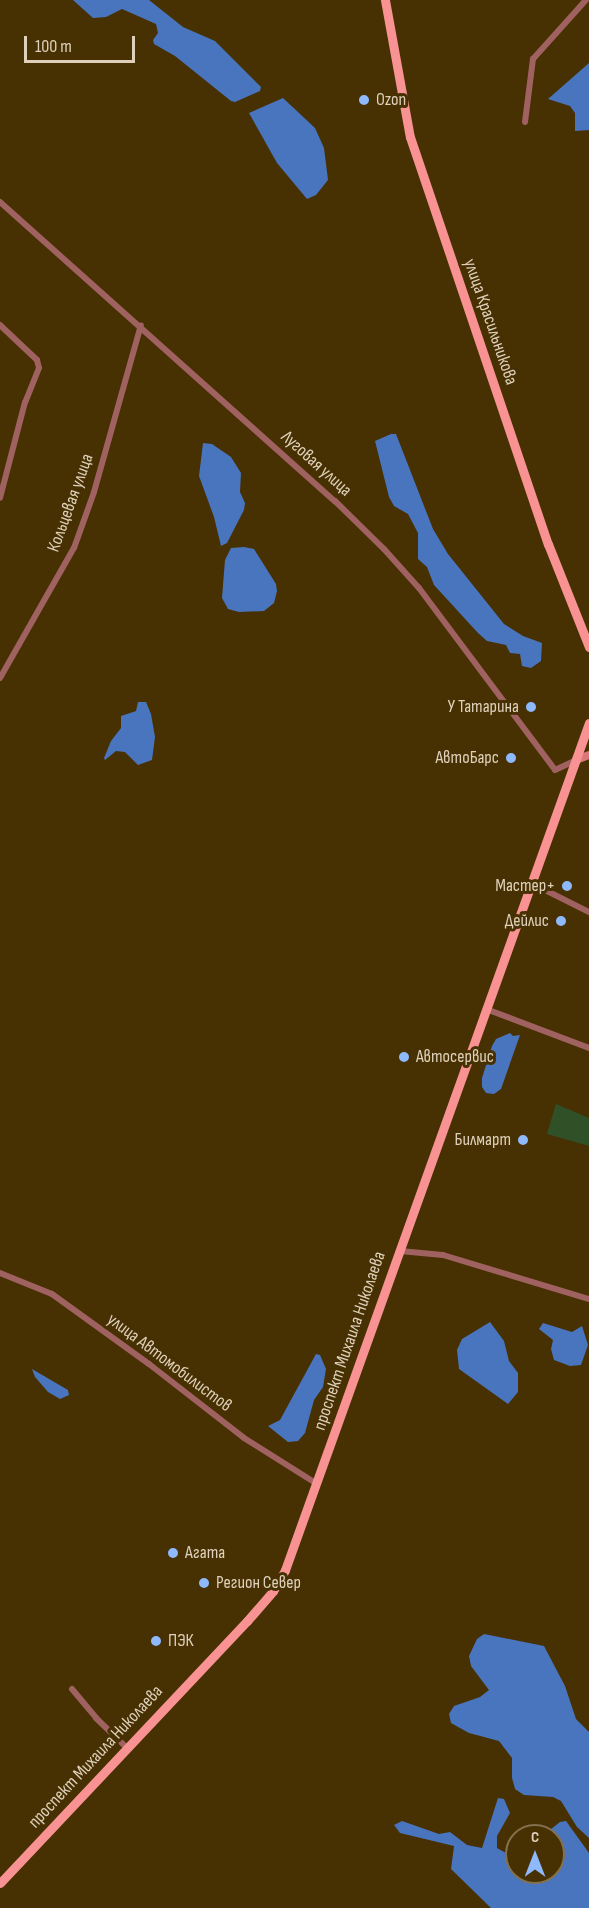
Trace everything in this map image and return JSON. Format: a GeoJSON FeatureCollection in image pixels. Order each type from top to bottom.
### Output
{"type":"FeatureCollection","features":[{"type":"Feature","properties":{"kind":"main road","name":"улица Красильникова"},"geometry":{"type":"LineString","coordinates":[[385,0],[410,137],[548,544],[589,647]]}},
{"type":"Feature","properties":{"kind":"main road","name":"проспект Михаила Николаева"},"geometry":{"type":"LineString","coordinates":[[0,1883],[247,1621],[273,1590],[290,1558],[589,723]]}},
{"type":"Feature","properties":{"kind":"main road"},"geometry":{"type":"LineString","coordinates":[[576,760],[589,755]]}},
{"type":"Feature","properties":{"kind":"street"},"geometry":{"type":"LineString","coordinates":[[525,122],[533,60],[586,0]]}},
{"type":"Feature","properties":{"kind":"street","name":"Луговая улица"},"geometry":{"type":"LineString","coordinates":[[0,202],[141,325],[335,501],[384,549],[419,588],[555,770],[576,760]]}},
{"type":"Feature","properties":{"kind":"street"},"geometry":{"type":"LineString","coordinates":[[0,325],[37,360],[39,368],[25,402],[0,498]]}},
{"type":"Feature","properties":{"kind":"street","name":"Кольцевая улица"},"geometry":{"type":"LineString","coordinates":[[0,678],[74,548],[94,492],[141,325]]}},
{"type":"Feature","properties":{"kind":"street"},"geometry":{"type":"LineString","coordinates":[[531,883],[589,912]]}},
{"type":"Feature","properties":{"kind":"street"},"geometry":{"type":"LineString","coordinates":[[486,1009],[589,1048]]}},
{"type":"Feature","properties":{"kind":"street"},"geometry":{"type":"LineString","coordinates":[[400,1251],[443,1255],[589,1299]]}},
{"type":"Feature","properties":{"kind":"street","name":"улица Автомобилистов"},"geometry":{"type":"LineString","coordinates":[[0,1273],[52,1294],[149,1364],[244,1438],[317,1484]]}},
{"type":"Feature","properties":{"kind":"street"},"geometry":{"type":"LineString","coordinates":[[72,1689],[96,1718],[128,1748]]}},
{"type":"Feature","properties":{"kind":"green space"},"geometry":{"type":"Polygon","coordinates":[[[556,1104],[589,1118],[589,1146],[547,1134],[556,1104]]]}},
{"type":"Feature","properties":{"kind":"water"},"geometry":{"type":"Polygon","coordinates":[[[73,0],[149,0],[183,27],[215,41],[261,87],[260,91],[235,102],[231,101],[175,56],[154,44],[153,40],[158,33],[156,24],[122,9],[106,17],[93,18],[73,0]]]}},
{"type":"Feature","properties":{"kind":"water"},"geometry":{"type":"Polygon","coordinates":[[[589,63],[589,130],[575,131],[575,113],[570,106],[548,99],[589,63]]]}},
{"type":"Feature","properties":{"kind":"water"},"geometry":{"type":"Polygon","coordinates":[[[283,98],[315,128],[324,148],[328,180],[316,195],[307,199],[277,163],[249,113],[283,98]]]}},
{"type":"Feature","properties":{"kind":"water"},"geometry":{"type":"Polygon","coordinates":[[[396,434],[433,529],[448,554],[504,624],[523,636],[542,643],[541,661],[531,668],[522,666],[520,654],[510,653],[506,645],[487,641],[478,633],[434,585],[427,567],[418,559],[418,533],[408,514],[394,506],[389,497],[375,441],[396,434]]]}},
{"type":"Feature","properties":{"kind":"water"},"geometry":{"type":"Polygon","coordinates":[[[203,443],[212,444],[231,457],[241,473],[240,492],[245,503],[244,510],[227,543],[221,546],[214,517],[199,476],[203,443]]]}},
{"type":"Feature","properties":{"kind":"water"},"geometry":{"type":"Polygon","coordinates":[[[231,548],[254,549],[276,584],[274,603],[264,611],[239,612],[228,609],[222,598],[225,560],[231,548]]]}},
{"type":"Feature","properties":{"kind":"water"},"geometry":{"type":"Polygon","coordinates":[[[138,702],[146,702],[151,714],[155,737],[152,760],[138,765],[125,752],[116,751],[105,760],[111,741],[121,728],[121,716],[136,711],[138,702]]]}},
{"type":"Feature","properties":{"kind":"water"},"geometry":{"type":"Polygon","coordinates":[[[510,1033],[513,1036],[520,1035],[501,1089],[494,1094],[486,1093],[482,1087],[482,1078],[492,1046],[496,1039],[510,1033]]]}},
{"type":"Feature","properties":{"kind":"water"},"geometry":{"type":"Polygon","coordinates":[[[490,1322],[504,1341],[509,1361],[518,1373],[518,1392],[508,1404],[459,1369],[457,1350],[462,1339],[490,1322]]]}},
{"type":"Feature","properties":{"kind":"water"},"geometry":{"type":"Polygon","coordinates":[[[543,1323],[572,1332],[582,1326],[588,1345],[581,1365],[570,1366],[554,1360],[551,1349],[553,1340],[539,1329],[543,1323]]]}},
{"type":"Feature","properties":{"kind":"water"},"geometry":{"type":"Polygon","coordinates":[[[316,1354],[320,1355],[326,1369],[323,1387],[314,1400],[305,1433],[298,1441],[288,1442],[268,1426],[280,1420],[316,1354]]]}},
{"type":"Feature","properties":{"kind":"water"},"geometry":{"type":"Polygon","coordinates":[[[32,1369],[68,1390],[69,1395],[60,1399],[48,1392],[35,1377],[32,1369]]]}},
{"type":"Feature","properties":{"kind":"water"},"geometry":{"type":"Polygon","coordinates":[[[484,1634],[544,1646],[565,1686],[576,1719],[589,1732],[589,1838],[577,1827],[561,1801],[553,1797],[524,1795],[515,1789],[512,1778],[512,1758],[499,1741],[469,1733],[451,1723],[449,1714],[454,1706],[480,1697],[489,1690],[471,1666],[469,1656],[477,1639],[484,1634]]]}},
{"type":"Feature","properties":{"kind":"water"},"geometry":{"type":"Polygon","coordinates":[[[498,1798],[504,1799],[510,1813],[497,1836],[497,1848],[505,1852],[505,1884],[565,1884],[565,1824],[557,1824],[566,1821],[589,1853],[589,1908],[491,1908],[451,1869],[454,1846],[400,1833],[394,1825],[402,1821],[439,1834],[450,1832],[467,1845],[482,1848],[498,1798]]]}},
{"type":"Feature","properties":{"kind":"place","name":"Ozon"},"geometry":{"type":"Point","coordinates":[364,100]}},
{"type":"Feature","properties":{"kind":"place","name":"У Татарина"},"geometry":{"type":"Point","coordinates":[531,707]}},
{"type":"Feature","properties":{"kind":"place","name":"АвтоБарс"},"geometry":{"type":"Point","coordinates":[511,758]}},
{"type":"Feature","properties":{"kind":"place","name":"Мастер+"},"geometry":{"type":"Point","coordinates":[567,886]}},
{"type":"Feature","properties":{"kind":"place","name":"Дейлис"},"geometry":{"type":"Point","coordinates":[561,921]}},
{"type":"Feature","properties":{"kind":"place","name":"Автосервис"},"geometry":{"type":"Point","coordinates":[404,1057]}},
{"type":"Feature","properties":{"kind":"place","name":"Билмарт"},"geometry":{"type":"Point","coordinates":[523,1140]}},
{"type":"Feature","properties":{"kind":"place","name":"Агата"},"geometry":{"type":"Point","coordinates":[173,1553]}},
{"type":"Feature","properties":{"kind":"place","name":"Регион Север"},"geometry":{"type":"Point","coordinates":[204,1583]}},
{"type":"Feature","properties":{"kind":"place","name":"ПЭК"},"geometry":{"type":"Point","coordinates":[156,1641]}}]}
